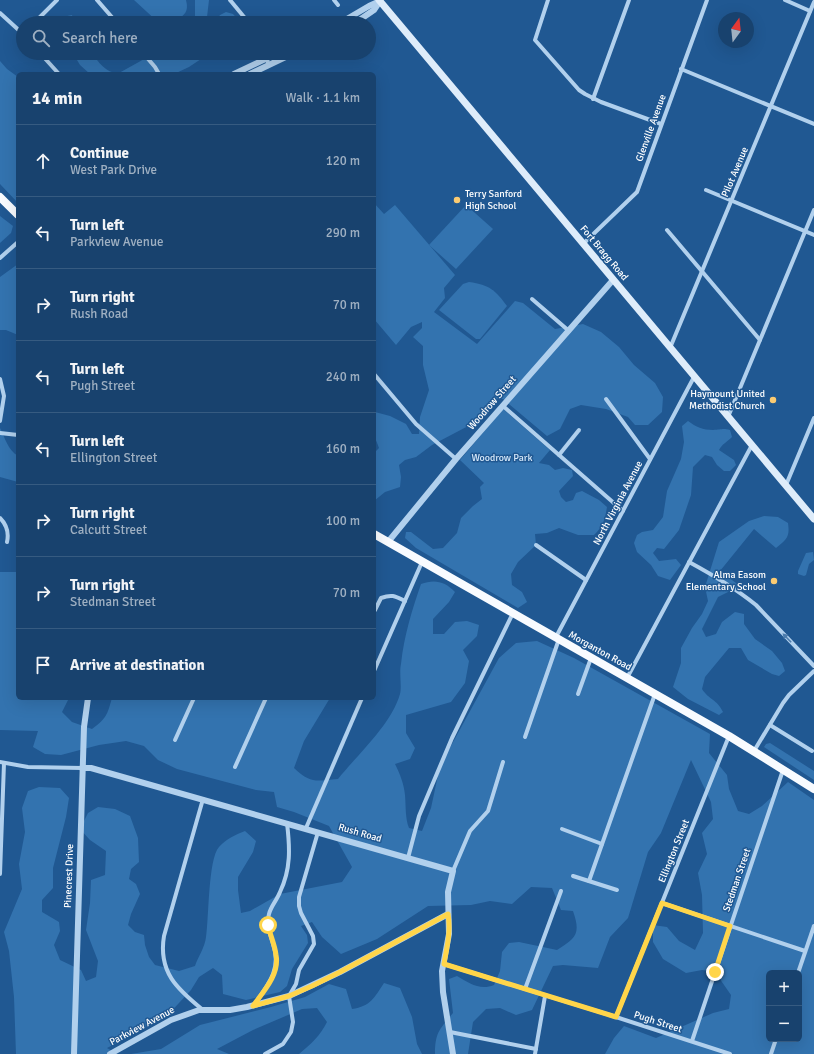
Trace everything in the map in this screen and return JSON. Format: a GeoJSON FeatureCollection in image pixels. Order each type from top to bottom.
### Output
{"type":"FeatureCollection","features":[{"type":"Feature","properties":{"kind":"main road","name":"Fort Bragg Road"},"geometry":{"type":"LineString","coordinates":[[380,1],[814,519]]}},
{"type":"Feature","properties":{"kind":"main road"},"geometry":{"type":"LineString","coordinates":[[0,197],[16,213]]}},
{"type":"Feature","properties":{"kind":"main road","name":"Morganton Road"},"geometry":{"type":"LineString","coordinates":[[376,535],[729,736],[814,789]]}},
{"type":"Feature","properties":{"kind":"street"},"geometry":{"type":"LineString","coordinates":[[41,16],[57,0]]}},
{"type":"Feature","properties":{"kind":"street"},"geometry":{"type":"LineString","coordinates":[[97,0],[111,16]]}},
{"type":"Feature","properties":{"kind":"street"},"geometry":{"type":"LineString","coordinates":[[230,0],[243,16]]}},
{"type":"Feature","properties":{"kind":"street"},"geometry":{"type":"LineString","coordinates":[[334,0],[338,5]]}},
{"type":"Feature","properties":{"kind":"street"},"geometry":{"type":"LineString","coordinates":[[548,0],[536,40],[579,90],[593,99],[662,124]]}},
{"type":"Feature","properties":{"kind":"street"},"geometry":{"type":"LineString","coordinates":[[593,99],[629,0]]}},
{"type":"Feature","properties":{"kind":"street","name":"Glenville Avenue"},"geometry":{"type":"LineString","coordinates":[[583,244],[637,192],[707,0]]}},
{"type":"Feature","properties":{"kind":"street"},"geometry":{"type":"LineString","coordinates":[[785,0],[810,10]]}},
{"type":"Feature","properties":{"kind":"street"},"geometry":{"type":"LineString","coordinates":[[352,16],[380,1]]}},
{"type":"Feature","properties":{"kind":"street"},"geometry":{"type":"LineString","coordinates":[[365,16],[374,10],[380,1]]}},
{"type":"Feature","properties":{"kind":"street","name":"Pilot Avenue"},"geometry":{"type":"LineString","coordinates":[[670,348],[814,2]]}},
{"type":"Feature","properties":{"kind":"street"},"geometry":{"type":"LineString","coordinates":[[0,12],[16,27]]}},
{"type":"Feature","properties":{"kind":"street"},"geometry":{"type":"LineString","coordinates":[[46,60],[56,72]]}},
{"type":"Feature","properties":{"kind":"street"},"geometry":{"type":"LineString","coordinates":[[149,60],[158,72]]}},
{"type":"Feature","properties":{"kind":"street"},"geometry":{"type":"LineString","coordinates":[[238,72],[264,60]]}},
{"type":"Feature","properties":{"kind":"street"},"geometry":{"type":"LineString","coordinates":[[252,72],[265,60]]}},
{"type":"Feature","properties":{"kind":"street"},"geometry":{"type":"LineString","coordinates":[[682,69],[814,124]]}},
{"type":"Feature","properties":{"kind":"street"},"geometry":{"type":"LineString","coordinates":[[706,190],[814,235]]}},
{"type":"Feature","properties":{"kind":"street"},"geometry":{"type":"LineString","coordinates":[[728,418],[814,210]]}},
{"type":"Feature","properties":{"kind":"street"},"geometry":{"type":"LineString","coordinates":[[667,230],[760,340]]}},
{"type":"Feature","properties":{"kind":"street"},"geometry":{"type":"LineString","coordinates":[[0,258],[16,244]]}},
{"type":"Feature","properties":{"kind":"street","name":"Woodrow Street"},"geometry":{"type":"LineString","coordinates":[[388,542],[456,459],[613,280]]}},
{"type":"Feature","properties":{"kind":"street"},"geometry":{"type":"LineString","coordinates":[[532,299],[569,331]]}},
{"type":"Feature","properties":{"kind":"street"},"geometry":{"type":"LineString","coordinates":[[376,376],[416,424],[456,459]]}},
{"type":"Feature","properties":{"kind":"street","name":"North Virginia Avenue"},"geometry":{"type":"LineString","coordinates":[[525,737],[558,639],[586,580],[694,377]]}},
{"type":"Feature","properties":{"kind":"street"},"geometry":{"type":"LineString","coordinates":[[0,379],[4,396],[0,421]]}},
{"type":"Feature","properties":{"kind":"street"},"geometry":{"type":"LineString","coordinates":[[606,399],[650,459]]}},
{"type":"Feature","properties":{"kind":"street"},"geometry":{"type":"LineString","coordinates":[[503,406],[622,511]]}},
{"type":"Feature","properties":{"kind":"street"},"geometry":{"type":"LineString","coordinates":[[786,486],[814,418]]}},
{"type":"Feature","properties":{"kind":"street"},"geometry":{"type":"LineString","coordinates":[[559,455],[579,430]]}},
{"type":"Feature","properties":{"kind":"street"},"geometry":{"type":"LineString","coordinates":[[0,433],[16,435]]}},
{"type":"Feature","properties":{"kind":"street"},"geometry":{"type":"LineString","coordinates":[[627,678],[752,445]]}},
{"type":"Feature","properties":{"kind":"street"},"geometry":{"type":"LineString","coordinates":[[0,518],[4,522],[7,529],[7,542]]}},
{"type":"Feature","properties":{"kind":"street"},"geometry":{"type":"LineString","coordinates":[[536,544],[586,580]]}},
{"type":"Feature","properties":{"kind":"street"},"geometry":{"type":"LineString","coordinates":[[376,666],[422,562]]}},
{"type":"Feature","properties":{"kind":"street"},"geometry":{"type":"LineString","coordinates":[[689,562],[723,580],[756,605],[814,666]]}},
{"type":"Feature","properties":{"kind":"street"},"geometry":{"type":"LineString","coordinates":[[376,608],[380,598],[389,595],[405,601]]}},
{"type":"Feature","properties":{"kind":"street"},"geometry":{"type":"LineString","coordinates":[[408,858],[419,816],[452,738],[513,613]]}},
{"type":"Feature","properties":{"kind":"street"},"geometry":{"type":"LineString","coordinates":[[578,694],[592,658]]}},
{"type":"Feature","properties":{"kind":"street"},"geometry":{"type":"LineString","coordinates":[[754,751],[776,712],[789,695],[814,671]]}},
{"type":"Feature","properties":{"kind":"street"},"geometry":{"type":"LineString","coordinates":[[589,881],[655,694]]}},
{"type":"Feature","properties":{"kind":"street","name":"Pinecrest Drive"},"geometry":{"type":"LineString","coordinates":[[74,1051],[82,768],[84,727],[88,700]]}},
{"type":"Feature","properties":{"kind":"street"},"geometry":{"type":"LineString","coordinates":[[175,740],[193,700]]}},
{"type":"Feature","properties":{"kind":"street"},"geometry":{"type":"LineString","coordinates":[[235,767],[265,700]]}},
{"type":"Feature","properties":{"kind":"street"},"geometry":{"type":"LineString","coordinates":[[306,828],[361,700]]}},
{"type":"Feature","properties":{"kind":"street"},"geometry":{"type":"LineString","coordinates":[[770,725],[812,751]]}},
{"type":"Feature","properties":{"kind":"street","name":"Ellington Street"},"geometry":{"type":"LineString","coordinates":[[616,1017],[729,736]]}},
{"type":"Feature","properties":{"kind":"street"},"geometry":{"type":"LineString","coordinates":[[0,874],[2,762],[28,767],[82,768]]}},
{"type":"Feature","properties":{"kind":"street"},"geometry":{"type":"LineString","coordinates":[[453,1054],[443,992],[442,971],[450,923],[448,914],[448,892],[453,871],[470,831],[488,811],[503,762]]}},
{"type":"Feature","properties":{"kind":"street","name":"Rush Road"},"geometry":{"type":"LineString","coordinates":[[82,768],[91,768],[453,871]]}},
{"type":"Feature","properties":{"kind":"street","name":"Stedman Street"},"geometry":{"type":"LineString","coordinates":[[692,1041],[783,770]]}},
{"type":"Feature","properties":{"kind":"street"},"geometry":{"type":"LineString","coordinates":[[203,800],[164,936],[162,949],[166,970],[173,982],[203,1010]]}},
{"type":"Feature","properties":{"kind":"street"},"geometry":{"type":"LineString","coordinates":[[253,1006],[275,970],[277,956],[269,932],[268,921],[270,911],[280,894],[288,871],[290,854],[287,823]]}},
{"type":"Feature","properties":{"kind":"street"},"geometry":{"type":"LineString","coordinates":[[562,829],[602,844]]}},
{"type":"Feature","properties":{"kind":"street"},"geometry":{"type":"LineString","coordinates":[[265,1054],[283,1044],[291,1032],[293,1022],[289,996],[296,984],[299,970],[314,944],[313,936],[304,921],[299,906],[300,897],[318,832]]}},
{"type":"Feature","properties":{"kind":"street"},"geometry":{"type":"LineString","coordinates":[[573,876],[617,890]]}},
{"type":"Feature","properties":{"kind":"street"},"geometry":{"type":"LineString","coordinates":[[525,989],[561,891]]}},
{"type":"Feature","properties":{"kind":"street"},"geometry":{"type":"LineString","coordinates":[[662,903],[806,951]]}},
{"type":"Feature","properties":{"kind":"street","name":"Parkview Avenue"},"geometry":{"type":"LineString","coordinates":[[110,1054],[171,1020],[199,1010],[230,1010],[253,1006],[289,996],[340,972],[448,914]]}},
{"type":"Feature","properties":{"kind":"street"},"geometry":{"type":"LineString","coordinates":[[799,970],[814,926]]}},
{"type":"Feature","properties":{"kind":"street","name":"Pugh Street"},"geometry":{"type":"LineString","coordinates":[[444,964],[730,1054]]}},
{"type":"Feature","properties":{"kind":"street"},"geometry":{"type":"LineString","coordinates":[[535,1054],[545,996]]}},
{"type":"Feature","properties":{"kind":"street"},"geometry":{"type":"LineString","coordinates":[[450,1032],[536,1049]]}},
{"type":"Feature","properties":{"kind":"street"},"geometry":{"type":"LineString","coordinates":[[771,1054],[775,1042]]}},
{"type":"Feature","properties":{"kind":"street"},"geometry":{"type":"LineString","coordinates":[[74,1051],[81,1054]]}},
{"type":"Feature","properties":{"kind":"green space"},"geometry":{"type":"Polygon","coordinates":[[[134,0],[186,0],[187,10],[182,16],[151,16],[134,0]]]}},
{"type":"Feature","properties":{"kind":"green space"},"geometry":{"type":"Polygon","coordinates":[[[195,0],[209,0],[207,16],[195,16],[195,0]]]}},
{"type":"Feature","properties":{"kind":"green space"},"geometry":{"type":"Polygon","coordinates":[[[226,12],[235,16],[219,16],[226,12]]]}},
{"type":"Feature","properties":{"kind":"green space"},"geometry":{"type":"Polygon","coordinates":[[[77,60],[97,60],[111,72],[88,72],[77,60]]]}},
{"type":"Feature","properties":{"kind":"green space"},"geometry":{"type":"Polygon","coordinates":[[[142,60],[200,60],[178,72],[121,72],[142,60]]]}},
{"type":"Feature","properties":{"kind":"green space"},"geometry":{"type":"Polygon","coordinates":[[[0,61],[7,69],[16,76],[16,201],[0,184],[0,61]]]}},
{"type":"Feature","properties":{"kind":"green space"},"geometry":{"type":"Polygon","coordinates":[[[376,205],[384,214],[395,205],[455,275],[444,288],[445,298],[434,312],[477,344],[515,301],[523,303],[555,329],[583,324],[601,332],[619,347],[634,365],[655,383],[663,397],[662,412],[648,425],[635,425],[628,417],[606,409],[581,405],[570,409],[560,429],[547,436],[503,399],[497,399],[482,412],[472,424],[432,445],[416,457],[405,460],[399,465],[401,477],[400,487],[385,492],[376,499],[376,451],[379,448],[376,440],[376,412],[390,416],[406,424],[412,434],[419,434],[420,417],[429,390],[423,365],[423,346],[413,337],[422,328],[422,322],[411,327],[396,345],[376,321],[376,205]]]}},
{"type":"Feature","properties":{"kind":"green space"},"geometry":{"type":"Polygon","coordinates":[[[466,205],[493,229],[456,269],[429,245],[466,205]]]}},
{"type":"Feature","properties":{"kind":"green space"},"geometry":{"type":"Polygon","coordinates":[[[0,216],[13,226],[11,233],[0,243],[0,216]]]}},
{"type":"Feature","properties":{"kind":"green space"},"geometry":{"type":"Polygon","coordinates":[[[16,265],[16,334],[6,330],[0,330],[0,277],[16,265]]]}},
{"type":"Feature","properties":{"kind":"green space"},"geometry":{"type":"Polygon","coordinates":[[[469,282],[491,289],[507,306],[480,339],[476,339],[439,310],[463,284],[469,282]]]}},
{"type":"Feature","properties":{"kind":"green space","name":"Woodrow Park"},"geometry":{"type":"Polygon","coordinates":[[[503,409],[550,450],[539,463],[549,465],[555,470],[563,468],[572,470],[573,476],[559,491],[561,497],[566,502],[573,500],[576,493],[582,491],[599,500],[607,507],[600,529],[594,535],[578,535],[559,528],[547,533],[535,534],[536,545],[518,562],[511,574],[512,585],[522,592],[527,602],[518,608],[416,548],[405,538],[406,532],[411,532],[433,549],[443,548],[457,533],[461,518],[482,499],[480,487],[484,483],[460,460],[503,409]]]}},
{"type":"Feature","properties":{"kind":"green space"},"geometry":{"type":"Polygon","coordinates":[[[688,421],[703,429],[730,430],[732,437],[719,450],[734,460],[736,465],[730,471],[724,471],[717,465],[712,457],[705,455],[693,467],[691,495],[679,530],[664,549],[657,548],[653,553],[659,561],[676,559],[681,565],[670,580],[658,576],[651,565],[637,552],[634,543],[637,535],[642,532],[653,530],[663,517],[667,491],[681,459],[684,442],[682,426],[688,421]]]}},
{"type":"Feature","properties":{"kind":"green space"},"geometry":{"type":"Polygon","coordinates":[[[0,428],[9,447],[16,454],[16,481],[0,477],[0,428]]]}},
{"type":"Feature","properties":{"kind":"green space"},"geometry":{"type":"Polygon","coordinates":[[[764,516],[778,517],[788,523],[789,532],[787,537],[776,548],[754,529],[720,571],[740,586],[718,597],[702,629],[706,637],[716,634],[722,622],[735,612],[744,614],[744,624],[755,639],[772,651],[782,663],[785,671],[779,676],[772,674],[748,660],[741,648],[729,648],[705,677],[702,689],[721,708],[723,712],[719,715],[688,699],[673,687],[681,663],[681,648],[702,614],[708,601],[705,587],[719,542],[749,521],[764,516]]]}},
{"type":"Feature","properties":{"kind":"green space"},"geometry":{"type":"Polygon","coordinates":[[[813,552],[814,560],[809,564],[806,575],[804,576],[798,574],[806,553],[813,552]]]}},
{"type":"Feature","properties":{"kind":"green space"},"geometry":{"type":"Polygon","coordinates":[[[0,572],[16,572],[16,700],[68,700],[62,712],[72,722],[92,729],[106,716],[111,700],[329,700],[304,741],[294,768],[305,777],[319,781],[338,779],[382,728],[396,706],[401,691],[400,667],[406,633],[421,584],[435,581],[443,583],[455,592],[449,602],[433,619],[433,634],[444,634],[455,622],[467,621],[479,625],[477,636],[463,650],[469,661],[465,683],[451,702],[406,715],[406,733],[415,748],[410,759],[395,764],[404,787],[406,816],[409,828],[422,831],[431,808],[440,766],[499,658],[516,643],[537,641],[574,658],[710,734],[709,753],[727,775],[729,789],[738,811],[749,814],[762,806],[788,782],[814,800],[814,1054],[605,1054],[614,1038],[624,1026],[656,1038],[713,1013],[729,1009],[731,995],[715,972],[702,970],[686,973],[663,959],[653,942],[653,925],[667,927],[679,941],[695,950],[703,933],[702,895],[698,873],[707,854],[702,833],[713,819],[711,802],[691,760],[661,833],[648,852],[628,918],[610,937],[598,968],[563,965],[553,966],[532,1010],[516,1015],[500,1008],[486,1009],[473,1022],[468,1054],[435,1054],[436,1041],[439,1031],[453,1013],[449,979],[457,976],[479,987],[489,987],[494,985],[500,971],[502,952],[509,943],[519,942],[557,950],[569,942],[575,935],[577,925],[573,911],[561,910],[552,888],[531,887],[512,904],[490,901],[471,905],[428,906],[377,939],[341,954],[322,937],[312,922],[301,926],[307,935],[308,943],[292,969],[287,986],[280,992],[246,1000],[223,994],[222,975],[213,968],[199,977],[191,990],[166,1017],[107,1048],[117,1054],[16,1054],[14,997],[9,951],[4,932],[22,889],[19,864],[25,832],[22,808],[28,791],[39,787],[60,788],[69,798],[66,817],[53,868],[53,888],[42,900],[42,912],[59,922],[60,931],[54,945],[60,960],[81,970],[86,981],[96,977],[98,961],[86,930],[90,903],[91,880],[105,875],[106,851],[90,840],[80,829],[88,813],[98,807],[115,809],[130,816],[138,838],[139,862],[131,869],[129,879],[136,884],[140,894],[128,925],[135,932],[144,935],[145,945],[149,957],[155,965],[179,971],[195,966],[203,948],[206,937],[211,876],[215,854],[219,847],[231,838],[245,831],[256,841],[253,852],[238,877],[241,913],[250,911],[280,894],[342,882],[352,867],[329,826],[277,807],[274,792],[256,790],[177,769],[158,760],[144,746],[126,741],[99,745],[61,755],[45,754],[33,747],[38,731],[0,730],[0,572]]]}},
{"type":"Feature","properties":{"kind":"green space"},"geometry":{"type":"Polygon","coordinates":[[[770,743],[814,771],[814,780],[764,747],[766,744],[770,743]]]}},
{"type":"Feature","properties":{"kind":"green space"},"geometry":{"type":"Polygon","coordinates":[[[384,983],[400,988],[412,1017],[417,1044],[422,1054],[299,1054],[315,1040],[327,1022],[317,1008],[302,1009],[253,1030],[217,1049],[229,1054],[131,1054],[161,1049],[200,1025],[305,997],[329,984],[346,989],[352,1009],[358,1008],[368,1003],[384,983]]]}},
{"type":"Feature","properties":{"kind":"place","name":"Terry Sanford High School"},"geometry":{"type":"Point","coordinates":[457,200]}},
{"type":"Feature","properties":{"kind":"place","name":"Haymount United Methodist Church"},"geometry":{"type":"Point","coordinates":[773,400]}},
{"type":"Feature","properties":{"kind":"place","name":"Alma Easom Elementary School"},"geometry":{"type":"Point","coordinates":[774,581]}},
{"type":"Feature","properties":{"kind":"route"},"geometry":{"type":"LineString","coordinates":[[268,925],[277,956],[275,970],[274,974],[253,1006],[289,996],[312,986],[448,914],[450,923],[444,964],[616,1017],[662,903],[730,926],[715,972]]}}]}
